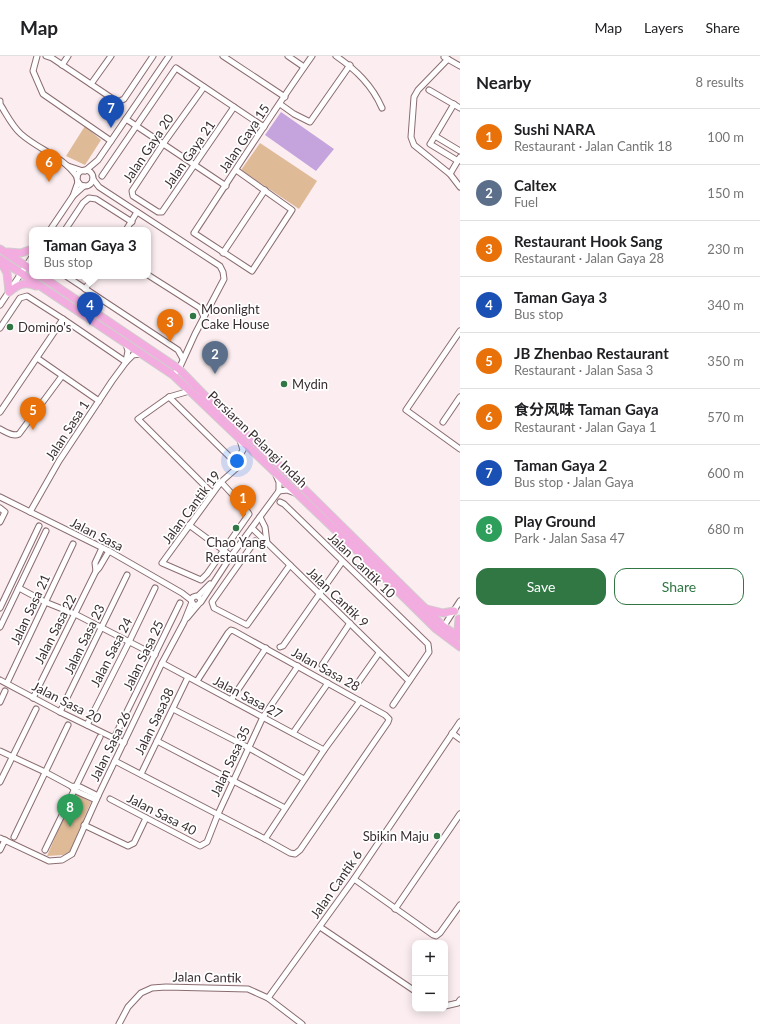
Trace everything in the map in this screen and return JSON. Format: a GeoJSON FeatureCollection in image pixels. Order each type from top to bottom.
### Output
{"type":"FeatureCollection","features":[{"type":"Feature","properties":{"kind":"main road"},"geometry":{"type":"LineString","coordinates":[[1,249],[14,254],[29,251]]}},
{"type":"Feature","properties":{"kind":"main road"},"geometry":{"type":"LineString","coordinates":[[1,249],[29,268]]}},
{"type":"Feature","properties":{"kind":"main road"},"geometry":{"type":"LineString","coordinates":[[0,260],[7,273],[9,292],[16,287],[29,283],[43,289]]}},
{"type":"Feature","properties":{"kind":"main road","name":"Persiaran Pelangi Indah"},"geometry":{"type":"LineString","coordinates":[[0,260],[29,279]]}},
{"type":"Feature","properties":{"kind":"main road","name":"Persiaran Pelangi Indah"},"geometry":{"type":"LineString","coordinates":[[29,279],[173,375],[460,647]]}},
{"type":"Feature","properties":{"kind":"main road","name":"Persiaran Pelangi Indah"},"geometry":{"type":"LineString","coordinates":[[46,279],[179,369],[208,399],[297,482],[427,609],[441,629]]}},
{"type":"Feature","properties":{"kind":"main road"},"geometry":{"type":"LineString","coordinates":[[427,609],[443,614],[454,610]]}},
{"type":"Feature","properties":{"kind":"main road"},"geometry":{"type":"LineString","coordinates":[[459,618],[458,629],[460,634]]}},
{"type":"Feature","properties":{"kind":"main road","name":"Persiaran Pelangi Indah"},"geometry":{"type":"LineString","coordinates":[[448,634],[460,638]]}},
{"type":"Feature","properties":{"kind":"street"},"geometry":{"type":"LineString","coordinates":[[37,56],[33,71],[43,94],[111,141]]}},
{"type":"Feature","properties":{"kind":"street"},"geometry":{"type":"LineString","coordinates":[[46,56],[116,101],[124,99],[153,56]]}},
{"type":"Feature","properties":{"kind":"street"},"geometry":{"type":"LineString","coordinates":[[62,65],[68,56]]}},
{"type":"Feature","properties":{"kind":"street"},"geometry":{"type":"LineString","coordinates":[[91,84],[111,56]]}},
{"type":"Feature","properties":{"kind":"street"},"geometry":{"type":"LineString","coordinates":[[52,227],[73,196],[86,185],[92,177],[98,160],[168,56]]}},
{"type":"Feature","properties":{"kind":"street"},"geometry":{"type":"LineString","coordinates":[[223,56],[285,96]]}},
{"type":"Feature","properties":{"kind":"street"},"geometry":{"type":"LineString","coordinates":[[288,56],[304,67]]}},
{"type":"Feature","properties":{"kind":"street","name":"Jalan Gaya 15"},"geometry":{"type":"LineString","coordinates":[[223,253],[194,233],[312,56]]}},
{"type":"Feature","properties":{"kind":"street"},"geometry":{"type":"LineString","coordinates":[[336,56],[350,65],[363,78],[382,108]]}},
{"type":"Feature","properties":{"kind":"street"},"geometry":{"type":"LineString","coordinates":[[459,185],[450,174],[412,142],[411,137],[412,104],[414,96],[418,90],[446,58],[460,66]]}},
{"type":"Feature","properties":{"kind":"street"},"geometry":{"type":"LineString","coordinates":[[280,104],[294,114],[310,122],[350,65]]}},
{"type":"Feature","properties":{"kind":"street"},"geometry":{"type":"LineString","coordinates":[[102,176],[176,68],[264,127]]}},
{"type":"Feature","properties":{"kind":"street","name":"Jalan Gaya 20"},"geometry":{"type":"LineString","coordinates":[[160,212],[133,196],[132,192],[163,144],[204,87]]}},
{"type":"Feature","properties":{"kind":"street"},"geometry":{"type":"LineString","coordinates":[[430,90],[460,108]]}},
{"type":"Feature","properties":{"kind":"street"},"geometry":{"type":"LineString","coordinates":[[0,101],[0,104],[13,125],[22,135],[68,166],[89,172],[99,187],[220,266],[224,272],[224,279],[208,308],[179,369],[173,375]]}},
{"type":"Feature","properties":{"kind":"street"},"geometry":{"type":"LineString","coordinates":[[454,104],[430,144],[458,161]]}},
{"type":"Feature","properties":{"kind":"street","name":"Jalan Gaya 21"},"geometry":{"type":"LineString","coordinates":[[160,212],[162,212],[234,107]]}},
{"type":"Feature","properties":{"kind":"street"},"geometry":{"type":"LineString","coordinates":[[126,119],[226,186]]}},
{"type":"Feature","properties":{"kind":"street"},"geometry":{"type":"LineString","coordinates":[[436,136],[460,151]]}},
{"type":"Feature","properties":{"kind":"street"},"geometry":{"type":"LineString","coordinates":[[73,196],[79,173],[98,160]]}},
{"type":"Feature","properties":{"kind":"street"},"geometry":{"type":"LineString","coordinates":[[440,166],[446,167],[458,161]]}},
{"type":"Feature","properties":{"kind":"street"},"geometry":{"type":"LineString","coordinates":[[450,174],[458,161]]}},
{"type":"Feature","properties":{"kind":"street"},"geometry":{"type":"LineString","coordinates":[[458,161],[455,172],[459,185]]}},
{"type":"Feature","properties":{"kind":"street"},"geometry":{"type":"LineString","coordinates":[[68,166],[78,180],[86,185],[99,187]]}},
{"type":"Feature","properties":{"kind":"street"},"geometry":{"type":"LineString","coordinates":[[236,170],[265,190],[291,208],[292,211],[254,270],[249,271],[223,253],[265,190]]}},
{"type":"Feature","properties":{"kind":"street"},"geometry":{"type":"LineString","coordinates":[[67,227],[83,203],[89,198],[96,199],[132,222]]}},
{"type":"Feature","properties":{"kind":"street"},"geometry":{"type":"LineString","coordinates":[[128,227],[137,212]]}},
{"type":"Feature","properties":{"kind":"street"},"geometry":{"type":"LineString","coordinates":[[132,222],[138,219],[147,218]]}},
{"type":"Feature","properties":{"kind":"street"},"geometry":{"type":"LineString","coordinates":[[0,305],[21,273],[29,268]]}},
{"type":"Feature","properties":{"kind":"street"},"geometry":{"type":"LineString","coordinates":[[151,277],[200,308],[208,308]]}},
{"type":"Feature","properties":{"kind":"street"},"geometry":{"type":"LineString","coordinates":[[70,279],[178,350],[183,359]]}},
{"type":"Feature","properties":{"kind":"street"},"geometry":{"type":"LineString","coordinates":[[85,289],[92,279]]}},
{"type":"Feature","properties":{"kind":"street"},"geometry":{"type":"LineString","coordinates":[[0,328],[20,298],[24,296],[30,297],[126,362],[128,351],[126,344]]}},
{"type":"Feature","properties":{"kind":"street"},"geometry":{"type":"LineString","coordinates":[[200,308],[204,317]]}},
{"type":"Feature","properties":{"kind":"street"},"geometry":{"type":"LineString","coordinates":[[0,412],[63,319]]}},
{"type":"Feature","properties":{"kind":"street"},"geometry":{"type":"LineString","coordinates":[[459,334],[406,410],[460,449]]}},
{"type":"Feature","properties":{"kind":"street"},"geometry":{"type":"LineString","coordinates":[[178,350],[187,350]]}},
{"type":"Feature","properties":{"kind":"street","name":"Jalan Sasa 1"},"geometry":{"type":"LineString","coordinates":[[30,512],[59,461],[126,362],[133,355],[140,354]]}},
{"type":"Feature","properties":{"kind":"street"},"geometry":{"type":"LineString","coordinates":[[37,358],[99,401]]}},
{"type":"Feature","properties":{"kind":"street"},"geometry":{"type":"LineString","coordinates":[[0,429],[13,435],[17,435],[21,432],[62,376]]}},
{"type":"Feature","properties":{"kind":"street"},"geometry":{"type":"LineString","coordinates":[[188,390],[169,398],[138,419],[212,493]]}},
{"type":"Feature","properties":{"kind":"street"},"geometry":{"type":"LineString","coordinates":[[443,422],[460,397]]}},
{"type":"Feature","properties":{"kind":"street"},"geometry":{"type":"LineString","coordinates":[[169,398],[237,464],[243,450],[239,438]]}},
{"type":"Feature","properties":{"kind":"street","name":"Jalan Cantik 19"},"geometry":{"type":"LineString","coordinates":[[223,551],[201,580],[162,563],[212,493],[237,464]]}},
{"type":"Feature","properties":{"kind":"street"},"geometry":{"type":"LineString","coordinates":[[194,599],[201,599],[199,604],[194,605],[194,599],[215,579],[279,491],[279,482],[274,472]]}},
{"type":"Feature","properties":{"kind":"street"},"geometry":{"type":"LineString","coordinates":[[221,482],[249,514],[223,551]]}},
{"type":"Feature","properties":{"kind":"street"},"geometry":{"type":"LineString","coordinates":[[279,491],[287,490],[299,496]]}},
{"type":"Feature","properties":{"kind":"street","name":"Jalan Sasa"},"geometry":{"type":"LineString","coordinates":[[0,498],[109,551],[194,599]]}},
{"type":"Feature","properties":{"kind":"street","name":"Jalan Cantik 10"},"geometry":{"type":"LineString","coordinates":[[280,502],[284,504],[428,644],[429,652],[409,681]]}},
{"type":"Feature","properties":{"kind":"street"},"geometry":{"type":"LineString","coordinates":[[0,508],[5,512],[0,522]]}},
{"type":"Feature","properties":{"kind":"street"},"geometry":{"type":"LineString","coordinates":[[260,517],[265,527],[267,543]]}},
{"type":"Feature","properties":{"kind":"street"},"geometry":{"type":"LineString","coordinates":[[189,525],[231,556]]}},
{"type":"Feature","properties":{"kind":"street"},"geometry":{"type":"LineString","coordinates":[[0,607],[39,526]]}},
{"type":"Feature","properties":{"kind":"street","name":"Jalan Cantik 9"},"geometry":{"type":"LineString","coordinates":[[252,528],[409,681]]}},
{"type":"Feature","properties":{"kind":"street"},"geometry":{"type":"LineString","coordinates":[[0,628],[46,532]]}},
{"type":"Feature","properties":{"kind":"street"},"geometry":{"type":"LineString","coordinates":[[255,541],[212,602],[214,608],[244,624],[249,623],[290,565]]}},
{"type":"Feature","properties":{"kind":"street","name":"Jalan Sasa 21"},"geometry":{"type":"LineString","coordinates":[[7,683],[73,544]]}},
{"type":"Feature","properties":{"kind":"street","name":"Jalan Sasa 22"},"geometry":{"type":"LineString","coordinates":[[96,571],[95,563],[102,548]]}},
{"type":"Feature","properties":{"kind":"street","name":"Jalan Sasa 22"},"geometry":{"type":"LineString","coordinates":[[33,698],[96,571],[109,551]]}},
{"type":"Feature","properties":{"kind":"street"},"geometry":{"type":"LineString","coordinates":[[280,647],[283,646],[342,562]]}},
{"type":"Feature","properties":{"kind":"street","name":"Jalan Sasa 23"},"geometry":{"type":"LineString","coordinates":[[60,712],[102,629],[127,575]]}},
{"type":"Feature","properties":{"kind":"street","name":"Jalan Sasa 26"},"geometry":{"type":"LineString","coordinates":[[184,622],[199,604],[215,579]]}},
{"type":"Feature","properties":{"kind":"street"},"geometry":{"type":"LineString","coordinates":[[18,588],[45,602],[75,614],[155,655]]}},
{"type":"Feature","properties":{"kind":"street","name":"Jalan Sasa 24"},"geometry":{"type":"LineString","coordinates":[[87,725],[155,588]]}},
{"type":"Feature","properties":{"kind":"street","name":"Jalan Sasa 26"},"geometry":{"type":"LineString","coordinates":[[2,839],[49,861],[57,861],[72,854],[84,825],[194,599]]}},
{"type":"Feature","properties":{"kind":"street"},"geometry":{"type":"LineString","coordinates":[[441,629],[460,602]]}},
{"type":"Feature","properties":{"kind":"street","name":"Jalan Sasa 25"},"geometry":{"type":"LineString","coordinates":[[114,738],[180,603]]}},
{"type":"Feature","properties":{"kind":"street"},"geometry":{"type":"LineString","coordinates":[[448,634],[459,618]]}},
{"type":"Feature","properties":{"kind":"street"},"geometry":{"type":"LineString","coordinates":[[322,665],[350,623]]}},
{"type":"Feature","properties":{"kind":"street","name":"Jalan Sasa 28"},"geometry":{"type":"LineString","coordinates":[[197,681],[228,633],[231,630],[234,630],[360,700],[324,750],[265,839]]}},
{"type":"Feature","properties":{"kind":"street"},"geometry":{"type":"LineString","coordinates":[[231,700],[266,648]]}},
{"type":"Feature","properties":{"kind":"street"},"geometry":{"type":"LineString","coordinates":[[355,688],[379,653]]}},
{"type":"Feature","properties":{"kind":"street","name":"Jalan Sasa 27"},"geometry":{"type":"LineString","coordinates":[[162,663],[324,750]]}},
{"type":"Feature","properties":{"kind":"street","name":"Jalan Sasa 35"},"geometry":{"type":"LineString","coordinates":[[204,845],[207,842],[218,814],[263,717],[298,666]]}},
{"type":"Feature","properties":{"kind":"street","name":"Jalan Sasa38"},"geometry":{"type":"LineString","coordinates":[[140,774],[188,677]]}},
{"type":"Feature","properties":{"kind":"street","name":"Jalan Sasa 20"},"geometry":{"type":"LineString","coordinates":[[0,680],[60,712],[124,743]]}},
{"type":"Feature","properties":{"kind":"street"},"geometry":{"type":"LineString","coordinates":[[393,705],[409,681]]}},
{"type":"Feature","properties":{"kind":"street"},"geometry":{"type":"LineString","coordinates":[[293,733],[328,683]]}},
{"type":"Feature","properties":{"kind":"street"},"geometry":{"type":"LineString","coordinates":[[0,702],[5,691]]}},
{"type":"Feature","properties":{"kind":"street"},"geometry":{"type":"LineString","coordinates":[[115,761],[218,814],[290,854],[295,854],[300,850],[388,722],[389,719],[385,715],[360,700]]}},
{"type":"Feature","properties":{"kind":"street"},"geometry":{"type":"LineString","coordinates":[[0,782],[36,708]]}},
{"type":"Feature","properties":{"kind":"street"},"geometry":{"type":"LineString","coordinates":[[173,708],[249,748],[304,780]]}},
{"type":"Feature","properties":{"kind":"street","name":"Jalan Cantik 6"},"geometry":{"type":"LineString","coordinates":[[268,998],[354,879],[460,722]]}},
{"type":"Feature","properties":{"kind":"street"},"geometry":{"type":"LineString","coordinates":[[14,837],[68,725]]}},
{"type":"Feature","properties":{"kind":"street"},"geometry":{"type":"LineString","coordinates":[[452,733],[460,739]]}},
{"type":"Feature","properties":{"kind":"street"},"geometry":{"type":"LineString","coordinates":[[45,850],[73,787],[100,737]]}},
{"type":"Feature","properties":{"kind":"street"},"geometry":{"type":"LineString","coordinates":[[157,741],[285,808]]}},
{"type":"Feature","properties":{"kind":"street"},"geometry":{"type":"LineString","coordinates":[[0,751],[73,787],[80,787],[97,798]]}},
{"type":"Feature","properties":{"kind":"street","name":"Jalan Sasa 40"},"geometry":{"type":"LineString","coordinates":[[110,799],[200,846],[204,845]]}},
{"type":"Feature","properties":{"kind":"street"},"geometry":{"type":"LineString","coordinates":[[395,909],[460,814]]}},
{"type":"Feature","properties":{"kind":"street"},"geometry":{"type":"LineString","coordinates":[[84,825],[128,846],[134,843],[146,818]]}},
{"type":"Feature","properties":{"kind":"street"},"geometry":{"type":"LineString","coordinates":[[0,850],[2,839]]}},
{"type":"Feature","properties":{"kind":"street"},"geometry":{"type":"LineString","coordinates":[[354,879],[432,935],[436,936],[440,933],[460,905]]}},
{"type":"Feature","properties":{"kind":"street"},"geometry":{"type":"LineString","coordinates":[[320,927],[412,989]]}},
{"type":"Feature","properties":{"kind":"street","name":"Jalan Cantik"},"geometry":{"type":"LineString","coordinates":[[118,1024],[128,1007],[141,992],[152,988],[170,987],[248,989],[268,998],[302,1024]]}},
{"type":"Feature","properties":{"kind":"street"},"geometry":{"type":"LineString","coordinates":[[448,1005],[458,1003],[460,1000]]}},
{"type":"Feature","properties":{"kind":"shaded area"},"geometry":{"type":"Polygon","coordinates":[[[281,112],[334,149],[316,171],[265,135],[281,112]]]}},
{"type":"Feature","properties":{"kind":"shaded area"},"geometry":{"type":"Polygon","coordinates":[[[85,126],[101,140],[85,165],[66,156],[85,126]]]}},
{"type":"Feature","properties":{"kind":"shaded area"},"geometry":{"type":"Polygon","coordinates":[[[260,143],[317,181],[299,209],[241,170],[260,143]]]}},
{"type":"Feature","properties":{"kind":"shaded area"},"geometry":{"type":"Polygon","coordinates":[[[74,793],[91,802],[69,853],[47,856],[74,793]]]}},
{"type":"Feature","properties":{"kind":"place","name":"Taman Gaya 2"},"geometry":{"type":"Point","coordinates":[111,128]}},
{"type":"Feature","properties":{"kind":"place","name":"食分风味 Taman Gaya"},"geometry":{"type":"Point","coordinates":[49,182]}},
{"type":"Feature","properties":{"kind":"place","name":"Moonlight Cake House"},"geometry":{"type":"Point","coordinates":[193,316]}},
{"type":"Feature","properties":{"kind":"place","name":"Taman Gaya 3"},"geometry":{"type":"Point","coordinates":[90,325]}},
{"type":"Feature","properties":{"kind":"place","name":"Domino's"},"geometry":{"type":"Point","coordinates":[10,327]}},
{"type":"Feature","properties":{"kind":"place","name":"Restaurant Hook Sang"},"geometry":{"type":"Point","coordinates":[170,342]}},
{"type":"Feature","properties":{"kind":"place","name":"Caltex"},"geometry":{"type":"Point","coordinates":[215,374]}},
{"type":"Feature","properties":{"kind":"place","name":"Mydin"},"geometry":{"type":"Point","coordinates":[284,384]}},
{"type":"Feature","properties":{"kind":"place","name":"JB Zhenbao Restaurant"},"geometry":{"type":"Point","coordinates":[33,430]}},
{"type":"Feature","properties":{"kind":"place","name":"Sushi NARA"},"geometry":{"type":"Point","coordinates":[243,518]}},
{"type":"Feature","properties":{"kind":"place","name":"Chao Yang Restaurant"},"geometry":{"type":"Point","coordinates":[236,528]}},
{"type":"Feature","properties":{"kind":"place","name":"Play Ground"},"geometry":{"type":"Point","coordinates":[70,827]}},
{"type":"Feature","properties":{"kind":"place","name":"Sbikin Maju"},"geometry":{"type":"Point","coordinates":[437,836]}}]}
